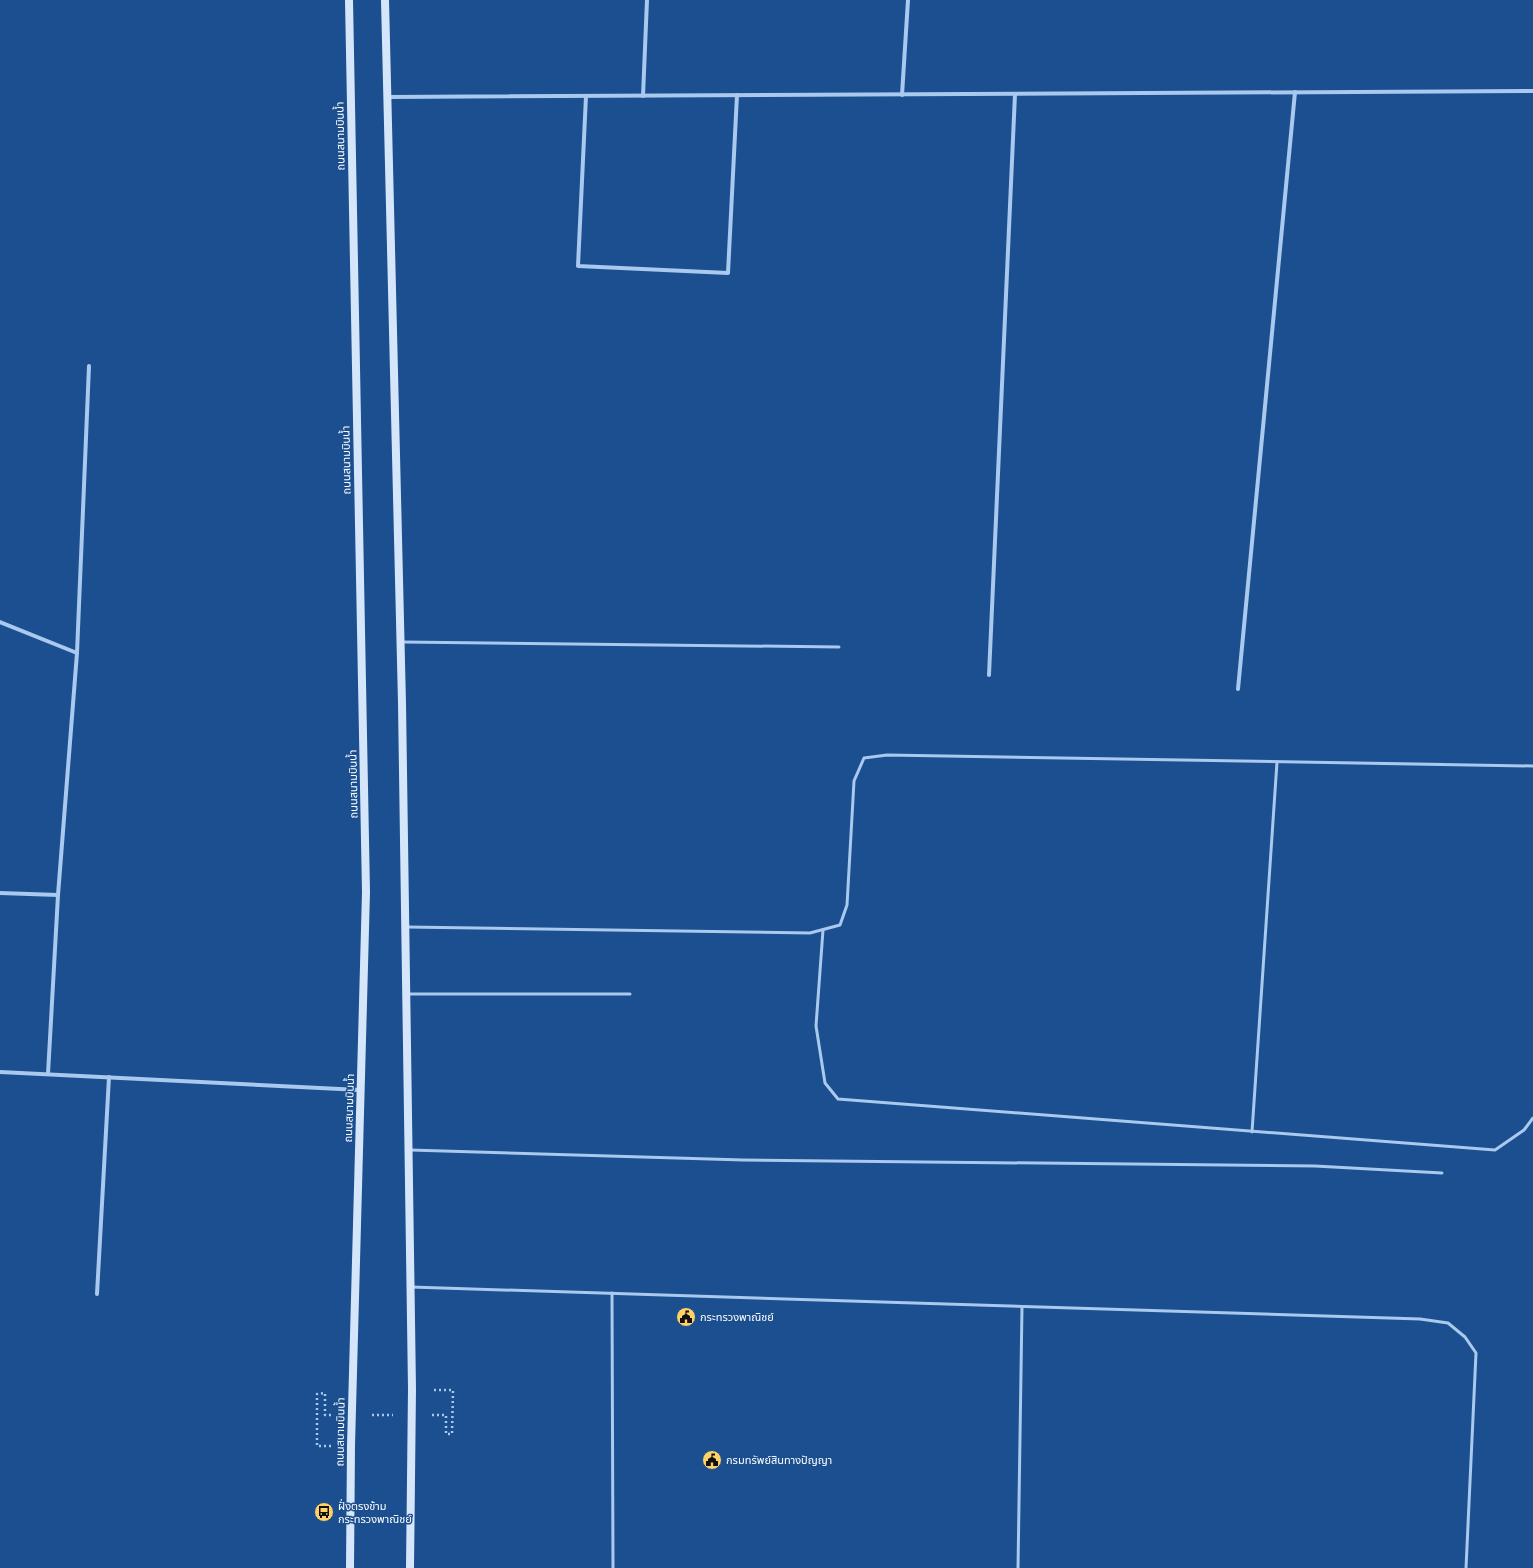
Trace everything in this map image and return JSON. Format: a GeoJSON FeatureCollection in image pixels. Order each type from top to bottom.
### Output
{"type":"FeatureCollection","features":[{"type":"Feature","properties":{"kind":"main road","name":"ถนนสนามบินน้ำ"},"geometry":{"type":"LineString","coordinates":[[349,0],[366,892],[350,1476],[350,1568]]}},
{"type":"Feature","properties":{"kind":"main road"},"geometry":{"type":"LineString","coordinates":[[385,0],[405,927],[412,1389],[410,1568]]}},
{"type":"Feature","properties":{"kind":"street"},"geometry":{"type":"LineString","coordinates":[[643,96],[647,0]]}},
{"type":"Feature","properties":{"kind":"street"},"geometry":{"type":"LineString","coordinates":[[902,94],[908,0]]}},
{"type":"Feature","properties":{"kind":"street"},"geometry":{"type":"LineString","coordinates":[[388,97],[1533,91]]}},
{"type":"Feature","properties":{"kind":"street"},"geometry":{"type":"LineString","coordinates":[[1238,689],[1295,92]]}},
{"type":"Feature","properties":{"kind":"street"},"geometry":{"type":"LineString","coordinates":[[989,675],[1015,94]]}},
{"type":"Feature","properties":{"kind":"street"},"geometry":{"type":"LineString","coordinates":[[586,96],[578,266],[728,273],[736,95]]}},
{"type":"Feature","properties":{"kind":"street"},"geometry":{"type":"LineString","coordinates":[[48,1074],[58,895],[77,652],[89,366]]}},
{"type":"Feature","properties":{"kind":"street"},"geometry":{"type":"LineString","coordinates":[[0,622],[77,652]]}},
{"type":"Feature","properties":{"kind":"street"},"geometry":{"type":"LineString","coordinates":[[0,893],[58,895]]}},
{"type":"Feature","properties":{"kind":"street"},"geometry":{"type":"LineString","coordinates":[[0,1072],[360,1090]]}},
{"type":"Feature","properties":{"kind":"street"},"geometry":{"type":"LineString","coordinates":[[97,1294],[109,1077]]}},
{"type":"Feature","properties":{"kind":"lane"},"geometry":{"type":"LineString","coordinates":[[400,642],[839,647]]}},
{"type":"Feature","properties":{"kind":"lane"},"geometry":{"type":"LineString","coordinates":[[405,927],[810,933],[840,925],[846,905],[854,781],[864,758],[887,755],[1533,766]]}},
{"type":"Feature","properties":{"kind":"lane"},"geometry":{"type":"LineString","coordinates":[[1252,1132],[1277,762]]}},
{"type":"Feature","properties":{"kind":"lane"},"geometry":{"type":"LineString","coordinates":[[823,930],[816,1026],[825,1083],[838,1099],[1495,1150],[1524,1130],[1533,1118]]}},
{"type":"Feature","properties":{"kind":"lane"},"geometry":{"type":"LineString","coordinates":[[406,994],[630,994]]}},
{"type":"Feature","properties":{"kind":"lane"},"geometry":{"type":"LineString","coordinates":[[408,1150],[743,1160],[1315,1166],[1442,1173]]}},
{"type":"Feature","properties":{"kind":"lane"},"geometry":{"type":"LineString","coordinates":[[410,1287],[1420,1319],[1448,1323],[1465,1337],[1476,1353],[1466,1568]]}},
{"type":"Feature","properties":{"kind":"lane"},"geometry":{"type":"LineString","coordinates":[[612,1293],[613,1568]]}},
{"type":"Feature","properties":{"kind":"lane"},"geometry":{"type":"LineString","coordinates":[[1018,1568],[1022,1307]]}},
{"type":"Feature","properties":{"kind":"path"},"geometry":{"type":"LineString","coordinates":[[431,1415],[446,1415],[446,1434],[452,1434],[453,1390]]}},
{"type":"Feature","properties":{"kind":"path"},"geometry":{"type":"LineString","coordinates":[[317,1446],[317,1394],[325,1393],[325,1415],[340,1415]]}},
{"type":"Feature","properties":{"kind":"path"},"geometry":{"type":"LineString","coordinates":[[370,1415],[401,1415]]}},
{"type":"Feature","properties":{"kind":"place","name":"กระทรวงพาณิชย์"},"geometry":{"type":"Point","coordinates":[686,1317]}},
{"type":"Feature","properties":{"kind":"place","name":"กรมทรัพย์สินทางปัญญา"},"geometry":{"type":"Point","coordinates":[712,1460]}},
{"type":"Feature","properties":{"kind":"place","name":"ฝั่งตรงข้าม กระทรวงพาณิชย์"},"geometry":{"type":"Point","coordinates":[324,1512]}}]}
